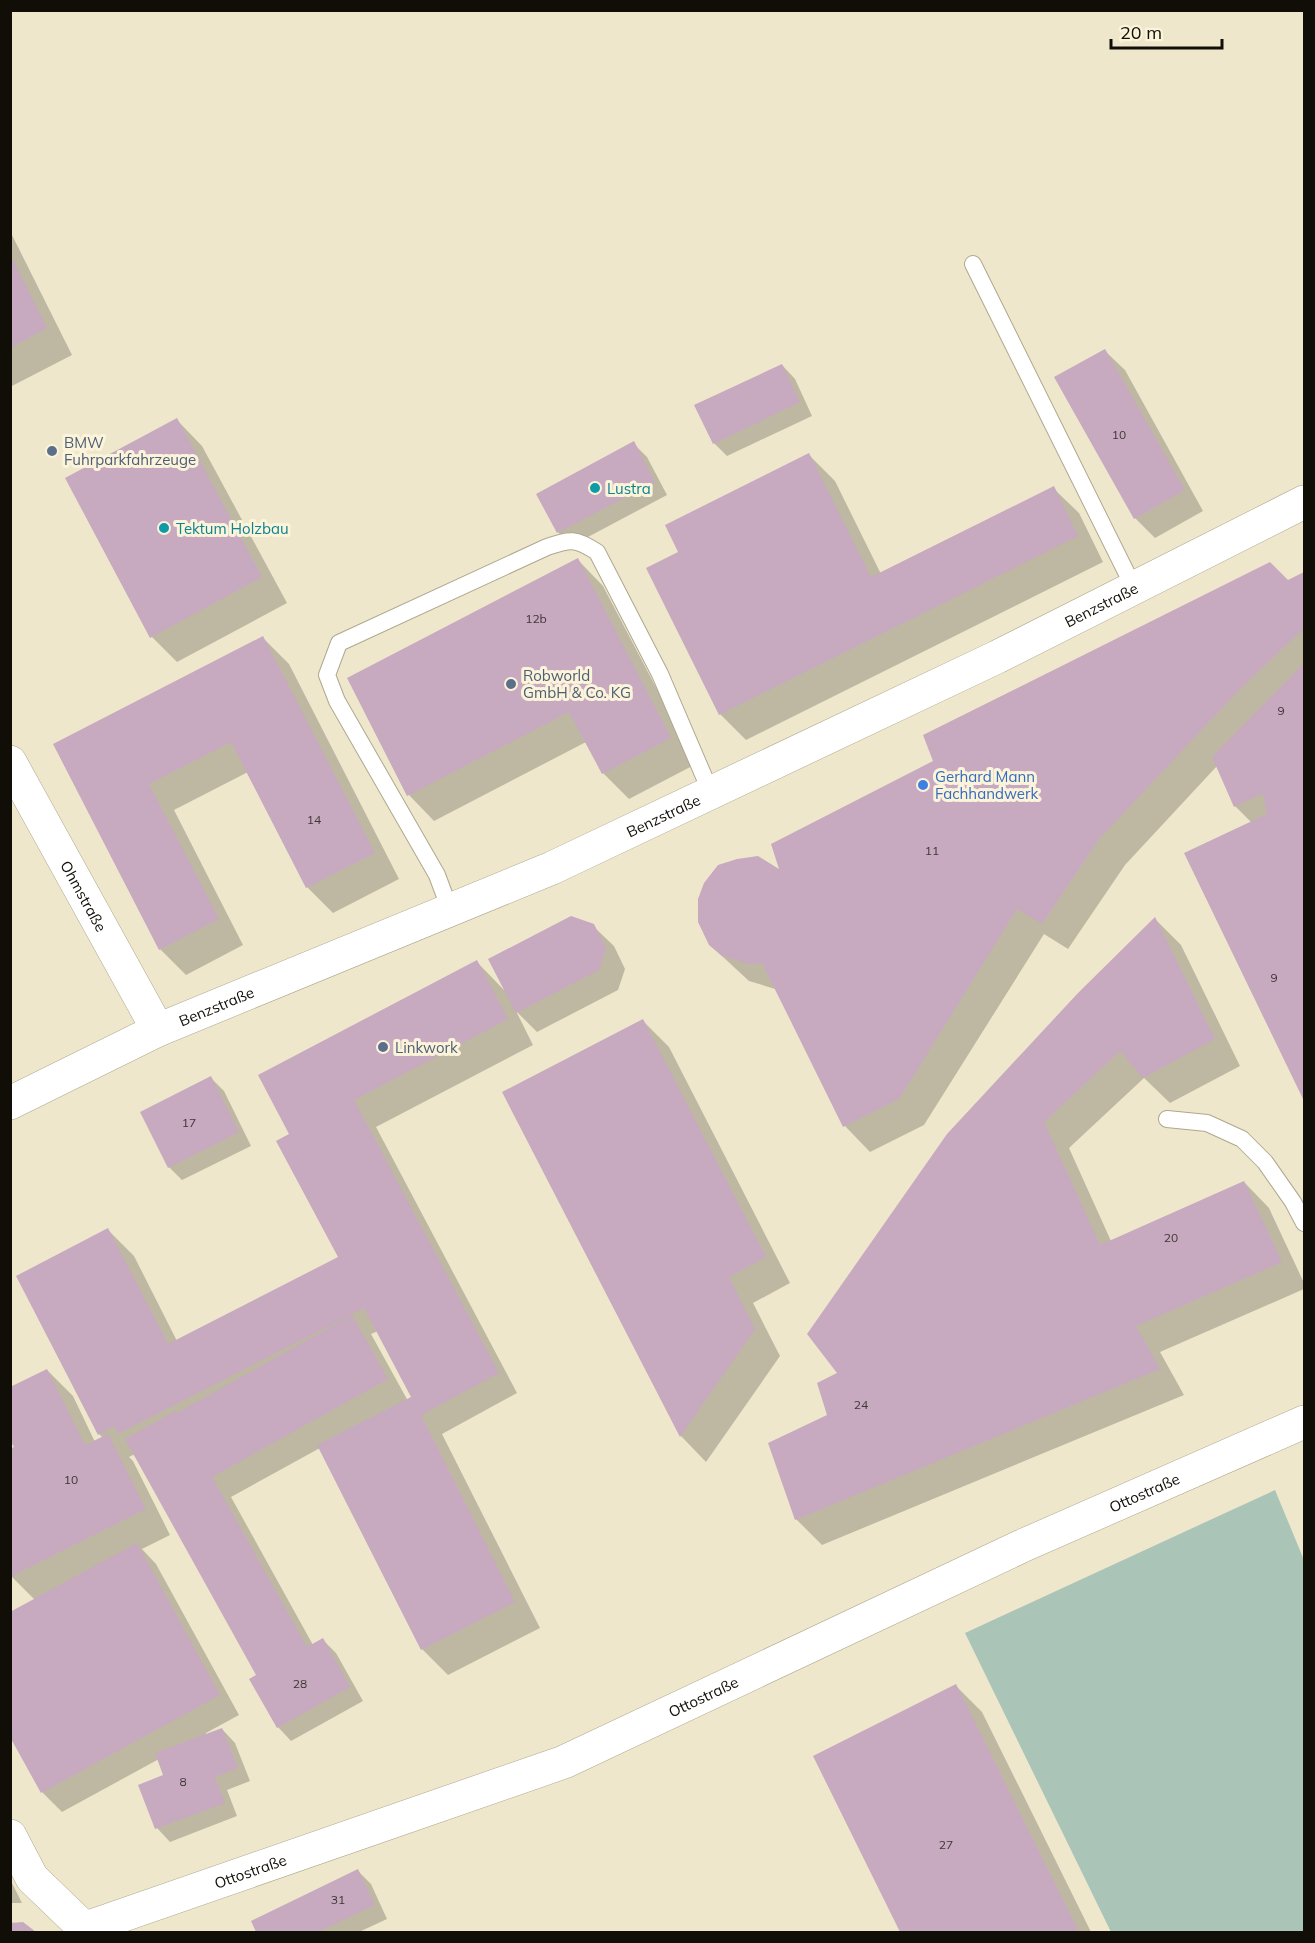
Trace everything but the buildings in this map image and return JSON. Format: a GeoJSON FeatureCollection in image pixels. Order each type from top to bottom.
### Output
{"type":"FeatureCollection","features":[{"type":"Feature","properties":{"kind":"street","name":"Benzstraße"},"geometry":{"type":"LineString","coordinates":[[10,1102],[158,1030],[552,868],[997,657],[1305,502]]}},
{"type":"Feature","properties":{"kind":"street","name":"Ohmstraße"},"geometry":{"type":"LineString","coordinates":[[10,762],[158,1030]]}},
{"type":"Feature","properties":{"kind":"street","name":"Ottostraße"},"geometry":{"type":"LineString","coordinates":[[86,1931],[564,1762],[1022,1546],[1305,1422]]}},
{"type":"Feature","properties":{"kind":"street"},"geometry":{"type":"LineString","coordinates":[[10,1836],[32,1878],[86,1931]]}},
{"type":"Feature","properties":{"kind":"lane"},"geometry":{"type":"LineString","coordinates":[[973,264],[1134,588]]}},
{"type":"Feature","properties":{"kind":"lane"},"geometry":{"type":"LineString","coordinates":[[450,910],[437,875],[337,701],[327,675],[339,644],[547,547],[565,541],[580,541],[597,552],[660,674],[711,793]]}},
{"type":"Feature","properties":{"kind":"lane"},"geometry":{"type":"LineString","coordinates":[[1167,1119],[1207,1123],[1242,1139],[1265,1162],[1305,1223]]}},
{"type":"Feature","properties":{"kind":"green space"},"geometry":{"type":"Polygon","coordinates":[[[1275,1490],[1304,1560],[1304,1932],[1111,1932],[965,1633],[1275,1490]]]}},
{"type":"Feature","properties":{"kind":"place","name":"BMW Fuhrparkfahrzeuge"},"geometry":{"type":"Point","coordinates":[52,451]}},
{"type":"Feature","properties":{"kind":"place","name":"Lustra"},"geometry":{"type":"Point","coordinates":[595,488]}},
{"type":"Feature","properties":{"kind":"place","name":"Tektum Holzbau"},"geometry":{"type":"Point","coordinates":[164,528]}},
{"type":"Feature","properties":{"kind":"place","name":"Robworld GmbH & Co. KG"},"geometry":{"type":"Point","coordinates":[511,684]}},
{"type":"Feature","properties":{"kind":"place","name":"Gerhard Mann Fachhandwerk"},"geometry":{"type":"Point","coordinates":[923,785]}},
{"type":"Feature","properties":{"kind":"place","name":"Linkwork"},"geometry":{"type":"Point","coordinates":[383,1047]}}]}
